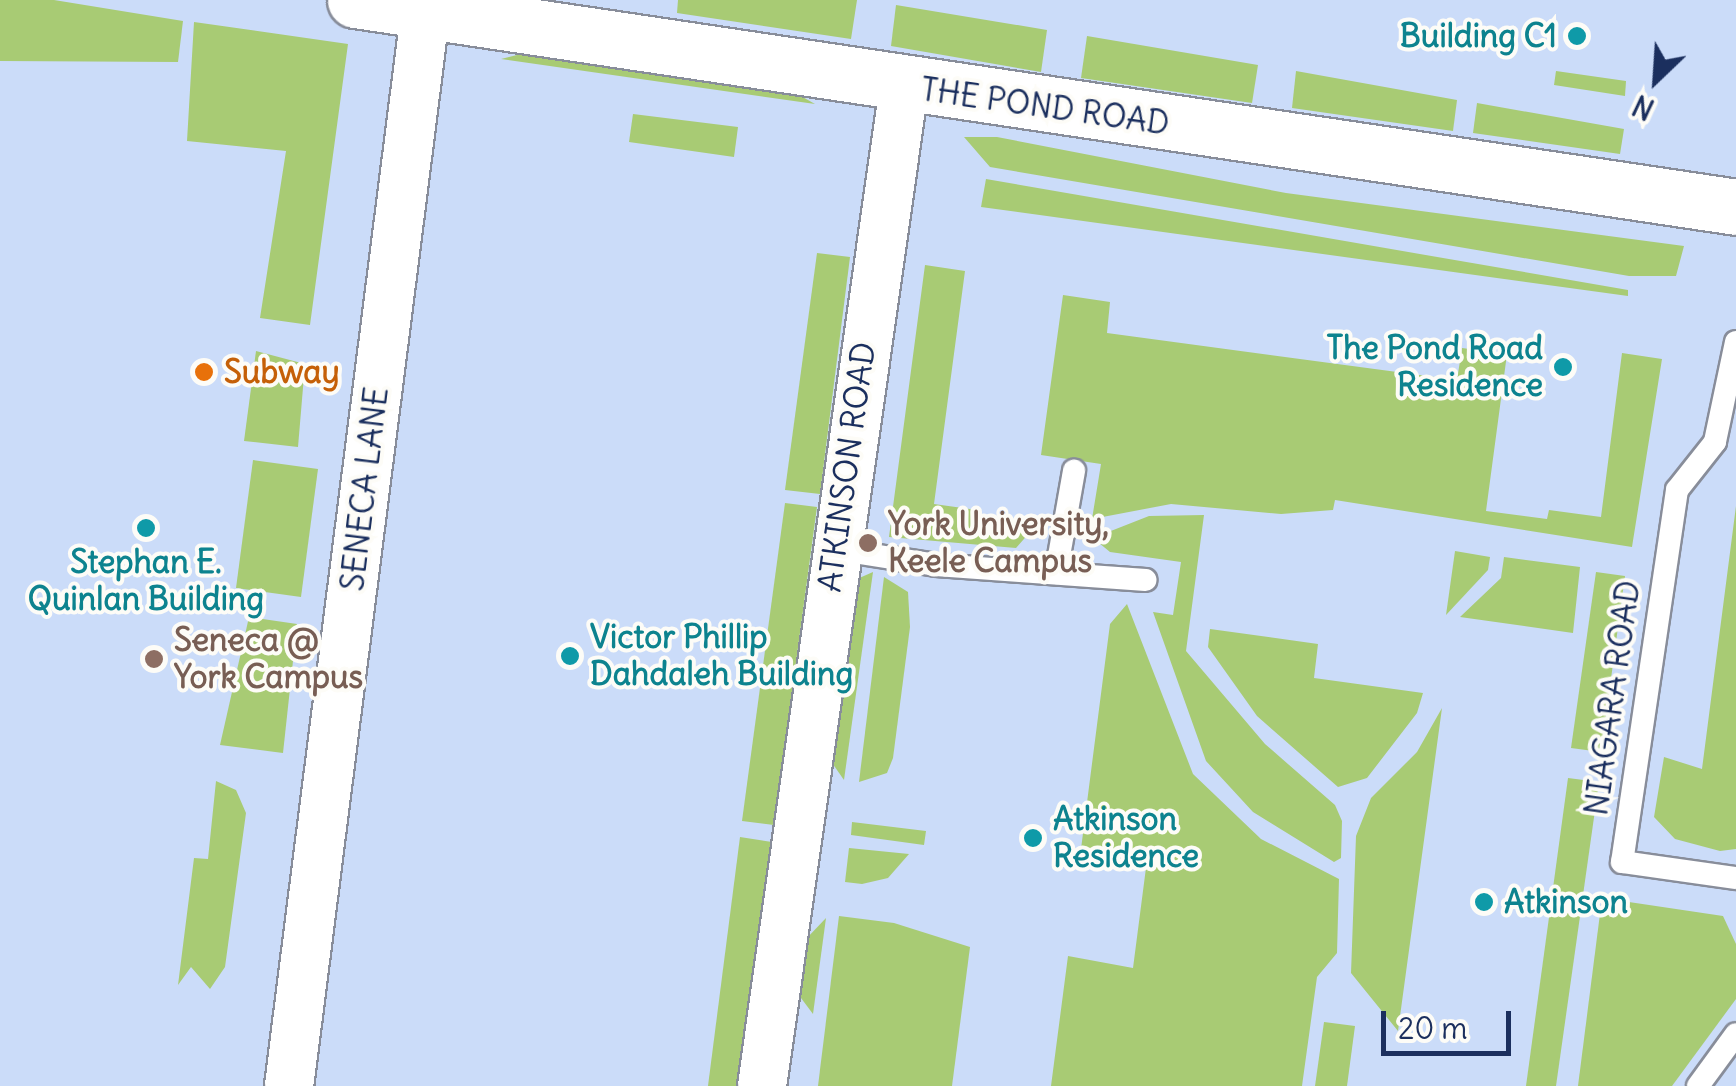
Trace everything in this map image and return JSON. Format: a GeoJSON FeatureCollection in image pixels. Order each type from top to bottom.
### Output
{"type":"FeatureCollection","features":[{"type":"Feature","properties":{"kind":"street","name":"THE POND ROAD"},"geometry":{"type":"LineString","coordinates":[[355,0],[426,6],[904,87],[1736,207]]}},
{"type":"Feature","properties":{"kind":"street","name":"SENECA LANE"},"geometry":{"type":"LineString","coordinates":[[289,1086],[426,6]]}},
{"type":"Feature","properties":{"kind":"street","name":"ATKINSON ROAD"},"geometry":{"type":"LineString","coordinates":[[762,1086],[834,548],[904,87]]}},
{"type":"Feature","properties":{"kind":"lane","name":"NIAGARA ROAD"},"geometry":{"type":"LineString","coordinates":[[1736,342],[1726,443],[1677,490],[1622,862],[1736,878]]}},
{"type":"Feature","properties":{"kind":"lane"},"geometry":{"type":"LineString","coordinates":[[1056,573],[1074,471]]}},
{"type":"Feature","properties":{"kind":"lane"},"geometry":{"type":"LineString","coordinates":[[834,548],[936,565],[1145,580]]}},
{"type":"Feature","properties":{"kind":"lane"},"geometry":{"type":"LineString","coordinates":[[1698,1086],[1736,1034]]}},
{"type":"Feature","properties":{"kind":"shaded area","name":"York University, Keele Campus"},"geometry":{"type":"Polygon","coordinates":[[[0,0],[1736,0],[1736,1086],[0,1086],[0,0]]]}},
{"type":"Feature","properties":{"kind":"green space"},"geometry":{"type":"Polygon","coordinates":[[[0,0],[54,0],[183,21],[178,62],[0,61],[0,0]]]}},
{"type":"Feature","properties":{"kind":"green space"},"geometry":{"type":"Polygon","coordinates":[[[678,0],[857,0],[851,39],[677,13],[678,0]]]}},
{"type":"Feature","properties":{"kind":"green space"},"geometry":{"type":"Polygon","coordinates":[[[896,5],[1047,30],[1041,72],[891,46],[896,5]]]}},
{"type":"Feature","properties":{"kind":"green space"},"geometry":{"type":"Polygon","coordinates":[[[194,22],[348,44],[310,325],[260,318],[286,151],[187,141],[194,22]]]}},
{"type":"Feature","properties":{"kind":"green space"},"geometry":{"type":"Polygon","coordinates":[[[1087,36],[1258,65],[1252,103],[1081,78],[1087,36]]]}},
{"type":"Feature","properties":{"kind":"green space"},"geometry":{"type":"Polygon","coordinates":[[[529,52],[792,91],[815,104],[501,59],[529,52]]]}},
{"type":"Feature","properties":{"kind":"green space"},"geometry":{"type":"Polygon","coordinates":[[[1296,71],[1457,100],[1453,131],[1292,108],[1296,71]]]}},
{"type":"Feature","properties":{"kind":"green space"},"geometry":{"type":"Polygon","coordinates":[[[1556,71],[1626,81],[1625,96],[1554,85],[1556,71]]]}},
{"type":"Feature","properties":{"kind":"green space"},"geometry":{"type":"Polygon","coordinates":[[[1477,103],[1624,129],[1620,154],[1473,133],[1477,103]]]}},
{"type":"Feature","properties":{"kind":"green space"},"geometry":{"type":"Polygon","coordinates":[[[633,114],[738,127],[734,157],[629,142],[633,114]]]}},
{"type":"Feature","properties":{"kind":"green space"},"geometry":{"type":"Polygon","coordinates":[[[964,137],[997,137],[1286,193],[1684,246],[1676,276],[1629,276],[990,167],[964,137]]]}},
{"type":"Feature","properties":{"kind":"green space"},"geometry":{"type":"Polygon","coordinates":[[[986,179],[1628,290],[1628,296],[981,207],[986,179]]]}},
{"type":"Feature","properties":{"kind":"green space"},"geometry":{"type":"Polygon","coordinates":[[[817,253],[850,257],[820,494],[785,490],[817,253]]]}},
{"type":"Feature","properties":{"kind":"green space"},"geometry":{"type":"Polygon","coordinates":[[[925,265],[965,271],[934,504],[977,510],[976,524],[1031,531],[1016,548],[889,537],[925,265]]]}},
{"type":"Feature","properties":{"kind":"green space"},"geometry":{"type":"Polygon","coordinates":[[[1063,295],[1110,302],[1107,333],[1457,380],[1462,348],[1507,354],[1486,511],[1547,519],[1549,510],[1601,517],[1622,353],[1662,359],[1632,547],[1335,500],[1333,510],[1281,514],[1171,504],[1092,519],[1101,464],[1041,455],[1063,295]]]}},
{"type":"Feature","properties":{"kind":"green space"},"geometry":{"type":"Polygon","coordinates":[[[256,351],[305,364],[298,447],[244,441],[256,351]]]}},
{"type":"Feature","properties":{"kind":"green space"},"geometry":{"type":"Polygon","coordinates":[[[253,460],[318,469],[301,597],[236,588],[253,460]]]}},
{"type":"Feature","properties":{"kind":"green space"},"geometry":{"type":"Polygon","coordinates":[[[785,503],[817,507],[774,825],[742,821],[785,503]]]}},
{"type":"Feature","properties":{"kind":"green space"},"geometry":{"type":"Polygon","coordinates":[[[1736,506],[1736,849],[1720,851],[1675,839],[1654,817],[1664,757],[1702,769],[1736,506]]]}},
{"type":"Feature","properties":{"kind":"green space"},"geometry":{"type":"Polygon","coordinates":[[[1204,515],[1186,651],[1265,744],[1335,805],[1342,821],[1341,858],[1334,862],[1253,812],[1206,761],[1153,612],[1173,615],[1181,562],[1110,552],[1093,538],[1149,516],[1204,515]]]}},
{"type":"Feature","properties":{"kind":"green space"},"geometry":{"type":"Polygon","coordinates":[[[1455,551],[1490,557],[1488,570],[1446,615],[1455,551]]]}},
{"type":"Feature","properties":{"kind":"green space"},"geometry":{"type":"Polygon","coordinates":[[[1504,557],[1580,567],[1573,633],[1460,617],[1501,578],[1504,557]]]}},
{"type":"Feature","properties":{"kind":"green space"},"geometry":{"type":"Polygon","coordinates":[[[873,572],[844,780],[830,760],[857,579],[873,572]]]}},
{"type":"Feature","properties":{"kind":"green space"},"geometry":{"type":"Polygon","coordinates":[[[1596,572],[1625,576],[1601,752],[1571,748],[1596,572]]]}},
{"type":"Feature","properties":{"kind":"green space"},"geometry":{"type":"Polygon","coordinates":[[[884,577],[908,592],[910,627],[893,758],[887,773],[859,782],[884,577]]]}},
{"type":"Feature","properties":{"kind":"green space"},"geometry":{"type":"Polygon","coordinates":[[[1127,604],[1193,774],[1261,839],[1339,879],[1337,953],[1317,977],[1302,1086],[1051,1086],[1068,956],[1133,968],[1147,860],[1081,849],[1110,624],[1127,604]]]}},
{"type":"Feature","properties":{"kind":"green space"},"geometry":{"type":"Polygon","coordinates":[[[249,617],[297,624],[283,753],[220,745],[249,617]]]}},
{"type":"Feature","properties":{"kind":"green space"},"geometry":{"type":"Polygon","coordinates":[[[1210,629],[1318,644],[1314,678],[1423,693],[1417,713],[1367,778],[1338,787],[1257,716],[1208,647],[1210,629]]]}},
{"type":"Feature","properties":{"kind":"green space"},"geometry":{"type":"Polygon","coordinates":[[[1442,708],[1398,1031],[1351,973],[1356,836],[1371,798],[1417,752],[1442,708]]]}},
{"type":"Feature","properties":{"kind":"green space"},"geometry":{"type":"Polygon","coordinates":[[[1568,778],[1599,782],[1556,1086],[1526,1086],[1568,778]]]}},
{"type":"Feature","properties":{"kind":"green space"},"geometry":{"type":"Polygon","coordinates":[[[216,781],[236,790],[246,813],[225,967],[210,989],[191,967],[178,985],[194,858],[208,859],[216,781]]]}},
{"type":"Feature","properties":{"kind":"green space"},"geometry":{"type":"Polygon","coordinates":[[[852,822],[926,831],[924,845],[851,835],[852,822]]]}},
{"type":"Feature","properties":{"kind":"green space"},"geometry":{"type":"Polygon","coordinates":[[[740,837],[772,842],[741,1086],[708,1086],[740,837]]]}},
{"type":"Feature","properties":{"kind":"green space"},"geometry":{"type":"Polygon","coordinates":[[[849,848],[909,854],[888,878],[862,884],[845,882],[849,848]]]}},
{"type":"Feature","properties":{"kind":"green space"},"geometry":{"type":"Polygon","coordinates":[[[1602,898],[1723,916],[1736,944],[1736,999],[1672,1086],[1578,1086],[1602,898]]]}},
{"type":"Feature","properties":{"kind":"green space"},"geometry":{"type":"Polygon","coordinates":[[[839,916],[894,923],[970,947],[952,1086],[818,1086],[839,916]]]}},
{"type":"Feature","properties":{"kind":"green space"},"geometry":{"type":"Polygon","coordinates":[[[826,918],[813,1014],[798,994],[806,939],[826,918]]]}},
{"type":"Feature","properties":{"kind":"green space"},"geometry":{"type":"Polygon","coordinates":[[[1324,1022],[1355,1026],[1347,1086],[1315,1086],[1324,1022]]]}},
{"type":"Feature","properties":{"kind":"place","name":"Building C1"},"geometry":{"type":"Point","coordinates":[1577,36]}},
{"type":"Feature","properties":{"kind":"place","name":"The Pond Road Residence"},"geometry":{"type":"Point","coordinates":[1563,367]}},
{"type":"Feature","properties":{"kind":"place","name":"Subway"},"geometry":{"type":"Point","coordinates":[204,372]}},
{"type":"Feature","properties":{"kind":"place","name":"Stephan E. Quinlan Building"},"geometry":{"type":"Point","coordinates":[146,528]}},
{"type":"Feature","properties":{"kind":"place","name":"York University, Keele Campus"},"geometry":{"type":"Point","coordinates":[868,543]}},
{"type":"Feature","properties":{"kind":"place","name":"Victor Phillip Dahdaleh Building"},"geometry":{"type":"Point","coordinates":[570,656]}},
{"type":"Feature","properties":{"kind":"place","name":"Seneca @ York Campus"},"geometry":{"type":"Point","coordinates":[154,659]}},
{"type":"Feature","properties":{"kind":"place","name":"Atkinson Residence"},"geometry":{"type":"Point","coordinates":[1033,838]}},
{"type":"Feature","properties":{"kind":"place","name":"Atkinson"},"geometry":{"type":"Point","coordinates":[1484,902]}}]}
